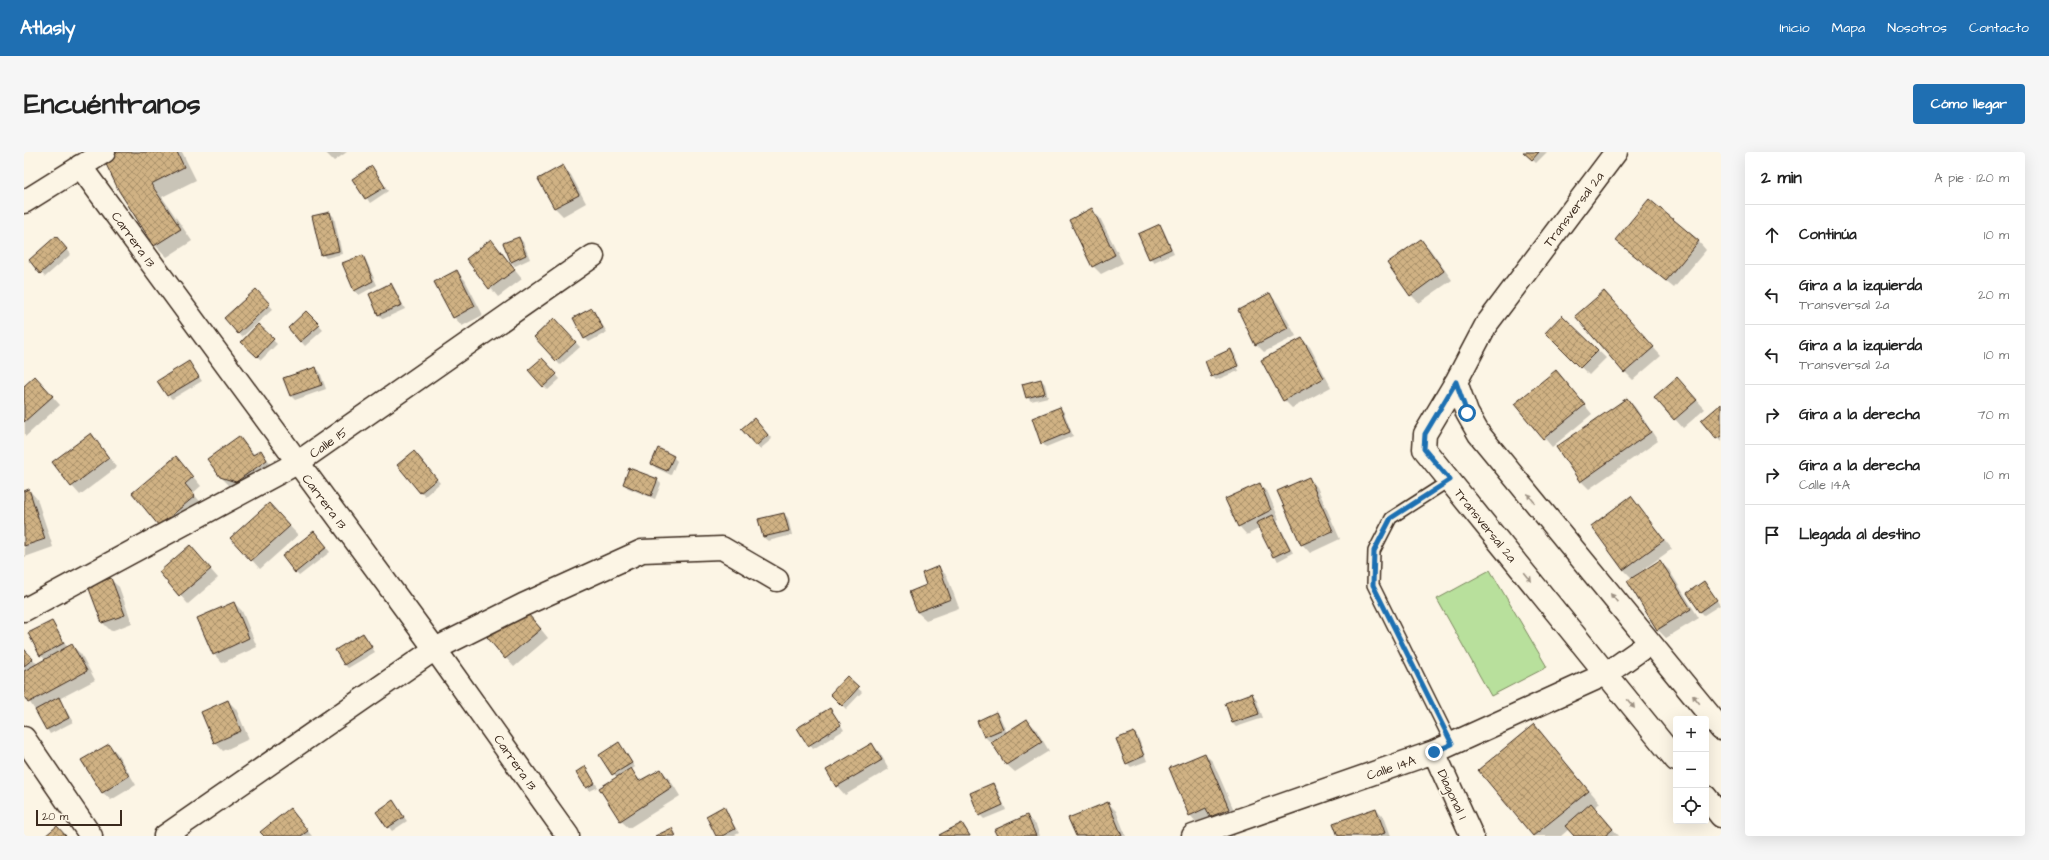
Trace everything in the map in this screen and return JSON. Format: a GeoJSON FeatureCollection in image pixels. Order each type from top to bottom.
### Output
{"type":"FeatureCollection","features":[{"type":"Feature","properties":{"kind":"street"},"geometry":{"type":"LineString","coordinates":[[24,202],[104,152]]}},
{"type":"Feature","properties":{"kind":"street","name":"Transversal 2a"},"geometry":{"type":"LineString","coordinates":[[1616,152],[1486,324],[1456,382],[1425,434],[1423,442],[1424,449],[1673,756]]}},
{"type":"Feature","properties":{"kind":"street","name":"Carrera 13"},"geometry":{"type":"LineString","coordinates":[[80,166],[435,649],[568,836]]}},
{"type":"Feature","properties":{"kind":"street","name":"Calle 15"},"geometry":{"type":"LineString","coordinates":[[24,610],[297,463],[594,256]]}},
{"type":"Feature","properties":{"kind":"street"},"geometry":{"type":"LineString","coordinates":[[1456,382],[1467,413],[1478,434],[1721,729]]}},
{"type":"Feature","properties":{"kind":"street"},"geometry":{"type":"LineString","coordinates":[[165,836],[435,649],[523,605],[642,551],[722,548],[777,580]]}},
{"type":"Feature","properties":{"kind":"street","name":"Calle 14A"},"geometry":{"type":"LineString","coordinates":[[1192,836],[1443,748],[1606,674],[1650,643]]}},
{"type":"Feature","properties":{"kind":"street"},"geometry":{"type":"LineString","coordinates":[[24,738],[91,836]]}},
{"type":"Feature","properties":{"kind":"street","name":"Diagonal 1"},"geometry":{"type":"LineString","coordinates":[[1443,748],[1472,836]]}},
{"type":"Feature","properties":{"kind":"street"},"geometry":{"type":"LineString","coordinates":[[1709,801],[1721,816]]}},
{"type":"Feature","properties":{"kind":"lane"},"geometry":{"type":"LineString","coordinates":[[1443,748],[1373,585],[1374,551],[1391,518],[1450,480]]}},
{"type":"Feature","properties":{"kind":"green space"},"geometry":{"type":"Polygon","coordinates":[[[1490,570],[1547,667],[1491,696],[1437,599],[1490,570]]]}},
{"type":"Feature","properties":{"kind":"building"},"geometry":{"type":"Polygon","coordinates":[[[118,152],[177,152],[184,167],[151,184],[181,229],[154,246],[119,191],[104,160],[118,152]]]}},
{"type":"Feature","properties":{"kind":"building"},"geometry":{"type":"Polygon","coordinates":[[[1523,152],[1539,152],[1532,160],[1523,152]]]}},
{"type":"Feature","properties":{"kind":"building"},"geometry":{"type":"Polygon","coordinates":[[[563,165],[579,195],[554,208],[538,179],[563,165]]]}},
{"type":"Feature","properties":{"kind":"building"},"geometry":{"type":"Polygon","coordinates":[[[372,166],[385,187],[365,199],[352,179],[372,166]]]}},
{"type":"Feature","properties":{"kind":"building"},"geometry":{"type":"Polygon","coordinates":[[[1649,199],[1699,241],[1666,281],[1615,240],[1649,199]]]}},
{"type":"Feature","properties":{"kind":"building"},"geometry":{"type":"Polygon","coordinates":[[[1092,208],[1115,255],[1092,267],[1069,220],[1092,208]]]}},
{"type":"Feature","properties":{"kind":"building"},"geometry":{"type":"Polygon","coordinates":[[[330,212],[339,251],[321,255],[312,216],[330,212]]]}},
{"type":"Feature","properties":{"kind":"building"},"geometry":{"type":"Polygon","coordinates":[[[1160,224],[1171,249],[1149,259],[1138,234],[1160,224]]]}},
{"type":"Feature","properties":{"kind":"building"},"geometry":{"type":"Polygon","coordinates":[[[56,236],[67,249],[40,274],[29,260],[56,236]]]}},
{"type":"Feature","properties":{"kind":"building"},"geometry":{"type":"Polygon","coordinates":[[[519,237],[526,255],[511,262],[503,243],[519,237]]]}},
{"type":"Feature","properties":{"kind":"building"},"geometry":{"type":"Polygon","coordinates":[[[491,239],[515,270],[489,289],[466,259],[491,239]]]}},
{"type":"Feature","properties":{"kind":"building"},"geometry":{"type":"Polygon","coordinates":[[[1421,239],[1444,271],[1410,296],[1387,263],[1421,239]]]}},
{"type":"Feature","properties":{"kind":"building"},"geometry":{"type":"Polygon","coordinates":[[[363,255],[373,281],[354,291],[342,263],[363,255]]]}},
{"type":"Feature","properties":{"kind":"building"},"geometry":{"type":"Polygon","coordinates":[[[457,270],[475,306],[453,318],[434,282],[457,270]]]}},
{"type":"Feature","properties":{"kind":"building"},"geometry":{"type":"Polygon","coordinates":[[[391,283],[402,305],[378,315],[369,294],[391,283]]]}},
{"type":"Feature","properties":{"kind":"building"},"geometry":{"type":"Polygon","coordinates":[[[256,289],[270,304],[238,334],[224,318],[256,289]]]}},
{"type":"Feature","properties":{"kind":"building"},"geometry":{"type":"Polygon","coordinates":[[[1604,291],[1654,347],[1624,373],[1575,316],[1604,291]]]}},
{"type":"Feature","properties":{"kind":"building"},"geometry":{"type":"Polygon","coordinates":[[[1270,293],[1288,328],[1255,345],[1238,310],[1270,293]]]}},
{"type":"Feature","properties":{"kind":"building"},"geometry":{"type":"Polygon","coordinates":[[[592,308],[603,328],[584,339],[573,318],[592,308]]]}},
{"type":"Feature","properties":{"kind":"building"},"geometry":{"type":"Polygon","coordinates":[[[306,311],[320,325],[300,342],[288,328],[306,311]]]}},
{"type":"Feature","properties":{"kind":"building"},"geometry":{"type":"Polygon","coordinates":[[[1562,315],[1598,350],[1580,368],[1545,333],[1562,315]]]}},
{"type":"Feature","properties":{"kind":"building"},"geometry":{"type":"Polygon","coordinates":[[[554,318],[576,342],[556,361],[534,337],[554,318]]]}},
{"type":"Feature","properties":{"kind":"building"},"geometry":{"type":"Polygon","coordinates":[[[258,324],[274,339],[257,357],[241,342],[258,324]]]}},
{"type":"Feature","properties":{"kind":"building"},"geometry":{"type":"Polygon","coordinates":[[[1302,338],[1324,378],[1283,401],[1261,360],[1302,338]]]}},
{"type":"Feature","properties":{"kind":"building"},"geometry":{"type":"Polygon","coordinates":[[[1231,349],[1238,366],[1211,377],[1205,361],[1231,349]]]}},
{"type":"Feature","properties":{"kind":"building"},"geometry":{"type":"Polygon","coordinates":[[[542,358],[557,374],[543,387],[528,370],[542,358]]]}},
{"type":"Feature","properties":{"kind":"building"},"geometry":{"type":"Polygon","coordinates":[[[189,361],[199,377],[167,396],[157,381],[189,361]]]}},
{"type":"Feature","properties":{"kind":"building"},"geometry":{"type":"Polygon","coordinates":[[[316,367],[322,385],[290,396],[283,378],[316,367]]]}},
{"type":"Feature","properties":{"kind":"building"},"geometry":{"type":"Polygon","coordinates":[[[1556,370],[1585,405],[1543,439],[1514,404],[1556,370]]]}},
{"type":"Feature","properties":{"kind":"building"},"geometry":{"type":"Polygon","coordinates":[[[35,376],[53,396],[24,422],[24,386],[35,376]]]}},
{"type":"Feature","properties":{"kind":"building"},"geometry":{"type":"Polygon","coordinates":[[[1677,377],[1697,400],[1674,420],[1654,397],[1677,377]]]}},
{"type":"Feature","properties":{"kind":"building"},"geometry":{"type":"Polygon","coordinates":[[[1041,379],[1045,393],[1026,398],[1022,384],[1041,379]]]}},
{"type":"Feature","properties":{"kind":"building"},"geometry":{"type":"Polygon","coordinates":[[[1627,398],[1651,432],[1580,482],[1556,447],[1627,398]]]}},
{"type":"Feature","properties":{"kind":"building"},"geometry":{"type":"Polygon","coordinates":[[[1721,404],[1721,436],[1716,439],[1701,421],[1721,404]]]}},
{"type":"Feature","properties":{"kind":"building"},"geometry":{"type":"Polygon","coordinates":[[[1060,407],[1070,432],[1041,444],[1032,418],[1060,407]]]}},
{"type":"Feature","properties":{"kind":"building"},"geometry":{"type":"Polygon","coordinates":[[[754,418],[768,435],[756,446],[741,429],[754,418]]]}},
{"type":"Feature","properties":{"kind":"building"},"geometry":{"type":"Polygon","coordinates":[[[91,433],[109,458],[71,487],[52,462],[91,433]]]}},
{"type":"Feature","properties":{"kind":"building"},"geometry":{"type":"Polygon","coordinates":[[[239,436],[253,455],[261,450],[267,460],[236,482],[220,477],[207,459],[239,436]]]}},
{"type":"Feature","properties":{"kind":"building"},"geometry":{"type":"Polygon","coordinates":[[[658,448],[674,456],[667,471],[651,464],[658,448]]]}},
{"type":"Feature","properties":{"kind":"building"},"geometry":{"type":"Polygon","coordinates":[[[414,451],[437,479],[420,493],[397,465],[414,451]]]}},
{"type":"Feature","properties":{"kind":"building"},"geometry":{"type":"Polygon","coordinates":[[[176,456],[193,477],[185,484],[195,496],[159,526],[132,493],[176,456]]]}},
{"type":"Feature","properties":{"kind":"building"},"geometry":{"type":"Polygon","coordinates":[[[629,468],[658,479],[651,496],[623,484],[629,468]]]}},
{"type":"Feature","properties":{"kind":"building"},"geometry":{"type":"Polygon","coordinates":[[[1309,477],[1333,531],[1301,545],[1277,491],[1309,477]]]}},
{"type":"Feature","properties":{"kind":"building"},"geometry":{"type":"Polygon","coordinates":[[[1260,483],[1271,510],[1238,527],[1225,499],[1260,483]]]}},
{"type":"Feature","properties":{"kind":"building"},"geometry":{"type":"Polygon","coordinates":[[[29,489],[45,539],[24,546],[24,491],[29,489]]]}},
{"type":"Feature","properties":{"kind":"building"},"geometry":{"type":"Polygon","coordinates":[[[1631,496],[1664,540],[1623,570],[1591,526],[1631,496]]]}},
{"type":"Feature","properties":{"kind":"building"},"geometry":{"type":"Polygon","coordinates":[[[269,503],[290,526],[251,561],[230,538],[269,503]]]}},
{"type":"Feature","properties":{"kind":"building"},"geometry":{"type":"Polygon","coordinates":[[[784,513],[789,531],[763,537],[758,519],[784,513]]]}},
{"type":"Feature","properties":{"kind":"building"},"geometry":{"type":"Polygon","coordinates":[[[1273,515],[1290,549],[1273,557],[1256,523],[1273,515]]]}},
{"type":"Feature","properties":{"kind":"building"},"geometry":{"type":"Polygon","coordinates":[[[314,531],[327,547],[295,573],[282,556],[314,531]]]}},
{"type":"Feature","properties":{"kind":"building"},"geometry":{"type":"Polygon","coordinates":[[[190,545],[211,569],[179,596],[159,572],[190,545]]]}},
{"type":"Feature","properties":{"kind":"building"},"geometry":{"type":"Polygon","coordinates":[[[1660,560],[1691,609],[1657,630],[1627,581],[1660,560]]]}},
{"type":"Feature","properties":{"kind":"building"},"geometry":{"type":"Polygon","coordinates":[[[939,566],[951,599],[917,612],[909,592],[926,585],[922,573],[939,566]]]}},
{"type":"Feature","properties":{"kind":"building"},"geometry":{"type":"Polygon","coordinates":[[[111,578],[125,615],[102,623],[88,586],[111,578]]]}},
{"type":"Feature","properties":{"kind":"building"},"geometry":{"type":"Polygon","coordinates":[[[1704,581],[1717,600],[1700,612],[1687,593],[1704,581]]]}},
{"type":"Feature","properties":{"kind":"building"},"geometry":{"type":"Polygon","coordinates":[[[234,602],[249,638],[213,655],[197,618],[234,602]]]}},
{"type":"Feature","properties":{"kind":"building"},"geometry":{"type":"Polygon","coordinates":[[[522,607],[541,629],[505,659],[487,637],[522,607]]]}},
{"type":"Feature","properties":{"kind":"building"},"geometry":{"type":"Polygon","coordinates":[[[52,621],[64,643],[40,656],[28,633],[52,621]]]}},
{"type":"Feature","properties":{"kind":"building"},"geometry":{"type":"Polygon","coordinates":[[[363,633],[372,647],[344,665],[335,650],[363,633]]]}},
{"type":"Feature","properties":{"kind":"building"},"geometry":{"type":"Polygon","coordinates":[[[72,644],[87,671],[28,703],[24,696],[24,671],[72,644]]]}},
{"type":"Feature","properties":{"kind":"building"},"geometry":{"type":"Polygon","coordinates":[[[24,649],[33,659],[24,666],[24,649]]]}},
{"type":"Feature","properties":{"kind":"building"},"geometry":{"type":"Polygon","coordinates":[[[847,676],[859,687],[842,706],[830,694],[847,676]]]}},
{"type":"Feature","properties":{"kind":"building"},"geometry":{"type":"Polygon","coordinates":[[[1252,693],[1259,714],[1232,723],[1225,703],[1252,693]]]}},
{"type":"Feature","properties":{"kind":"building"},"geometry":{"type":"Polygon","coordinates":[[[59,697],[69,718],[46,730],[35,710],[59,697]]]}},
{"type":"Feature","properties":{"kind":"building"},"geometry":{"type":"Polygon","coordinates":[[[228,700],[241,731],[214,743],[201,712],[228,700]]]}},
{"type":"Feature","properties":{"kind":"building"},"geometry":{"type":"Polygon","coordinates":[[[830,708],[841,725],[808,746],[797,728],[830,708]]]}},
{"type":"Feature","properties":{"kind":"building"},"geometry":{"type":"Polygon","coordinates":[[[996,712],[1003,729],[984,737],[977,721],[996,712]]]}},
{"type":"Feature","properties":{"kind":"building"},"geometry":{"type":"Polygon","coordinates":[[[1027,719],[1042,742],[1006,765],[991,742],[1027,719]]]}},
{"type":"Feature","properties":{"kind":"building"},"geometry":{"type":"Polygon","coordinates":[[[1534,724],[1589,791],[1533,836],[1478,770],[1534,724]]]}},
{"type":"Feature","properties":{"kind":"building"},"geometry":{"type":"Polygon","coordinates":[[[1134,732],[1144,756],[1126,764],[1116,739],[1134,732]]]}},
{"type":"Feature","properties":{"kind":"building"},"geometry":{"type":"Polygon","coordinates":[[[619,742],[632,763],[612,775],[599,755],[619,742]]]}},
{"type":"Feature","properties":{"kind":"building"},"geometry":{"type":"Polygon","coordinates":[[[872,743],[882,760],[836,787],[826,770],[872,743]]]}},
{"type":"Feature","properties":{"kind":"building"},"geometry":{"type":"Polygon","coordinates":[[[109,744],[129,776],[102,793],[81,760],[109,744]]]}},
{"type":"Feature","properties":{"kind":"building"},"geometry":{"type":"Polygon","coordinates":[[[1205,753],[1229,809],[1210,817],[1206,808],[1189,816],[1169,768],[1205,753]]]}},
{"type":"Feature","properties":{"kind":"building"},"geometry":{"type":"Polygon","coordinates":[[[585,766],[595,783],[586,788],[576,772],[585,766]]]}},
{"type":"Feature","properties":{"kind":"building"},"geometry":{"type":"Polygon","coordinates":[[[631,768],[639,781],[661,769],[672,787],[620,821],[599,788],[631,768]]]}},
{"type":"Feature","properties":{"kind":"building"},"geometry":{"type":"Polygon","coordinates":[[[993,783],[1003,805],[979,816],[970,793],[993,783]]]}},
{"type":"Feature","properties":{"kind":"building"},"geometry":{"type":"Polygon","coordinates":[[[393,800],[404,817],[387,828],[376,812],[393,800]]]}},
{"type":"Feature","properties":{"kind":"building"},"geometry":{"type":"Polygon","coordinates":[[[1108,802],[1122,836],[1076,836],[1068,818],[1108,802]]]}},
{"type":"Feature","properties":{"kind":"building"},"geometry":{"type":"Polygon","coordinates":[[[1591,803],[1613,829],[1605,836],[1574,836],[1565,826],[1591,803]]]}},
{"type":"Feature","properties":{"kind":"building"},"geometry":{"type":"Polygon","coordinates":[[[724,806],[735,829],[722,836],[716,836],[706,816],[724,806]]]}},
{"type":"Feature","properties":{"kind":"building"},"geometry":{"type":"Polygon","coordinates":[[[290,808],[308,831],[301,836],[264,836],[260,832],[290,808]]]}},
{"type":"Feature","properties":{"kind":"building"},"geometry":{"type":"Polygon","coordinates":[[[1376,808],[1385,833],[1377,836],[1338,836],[1333,823],[1376,808]]]}},
{"type":"Feature","properties":{"kind":"building"},"geometry":{"type":"Polygon","coordinates":[[[1027,815],[1036,836],[997,836],[994,830],[1027,815]]]}},
{"type":"Feature","properties":{"kind":"building"},"geometry":{"type":"Polygon","coordinates":[[[962,823],[970,836],[939,835],[962,823]]]}},
{"type":"Feature","properties":{"kind":"building"},"geometry":{"type":"Polygon","coordinates":[[[57,826],[66,836],[45,836],[57,826]]]}},
{"type":"Feature","properties":{"kind":"building"},"geometry":{"type":"Polygon","coordinates":[[[672,828],[676,836],[655,836],[672,828]]]}},
{"type":"Feature","properties":{"kind":"route"},"geometry":{"type":"LineString","coordinates":[[1434,752],[1452,744],[1373,585],[1374,551],[1391,518],[1450,480],[1424,449],[1423,442],[1425,434],[1456,382],[1467,413]]}}]}
